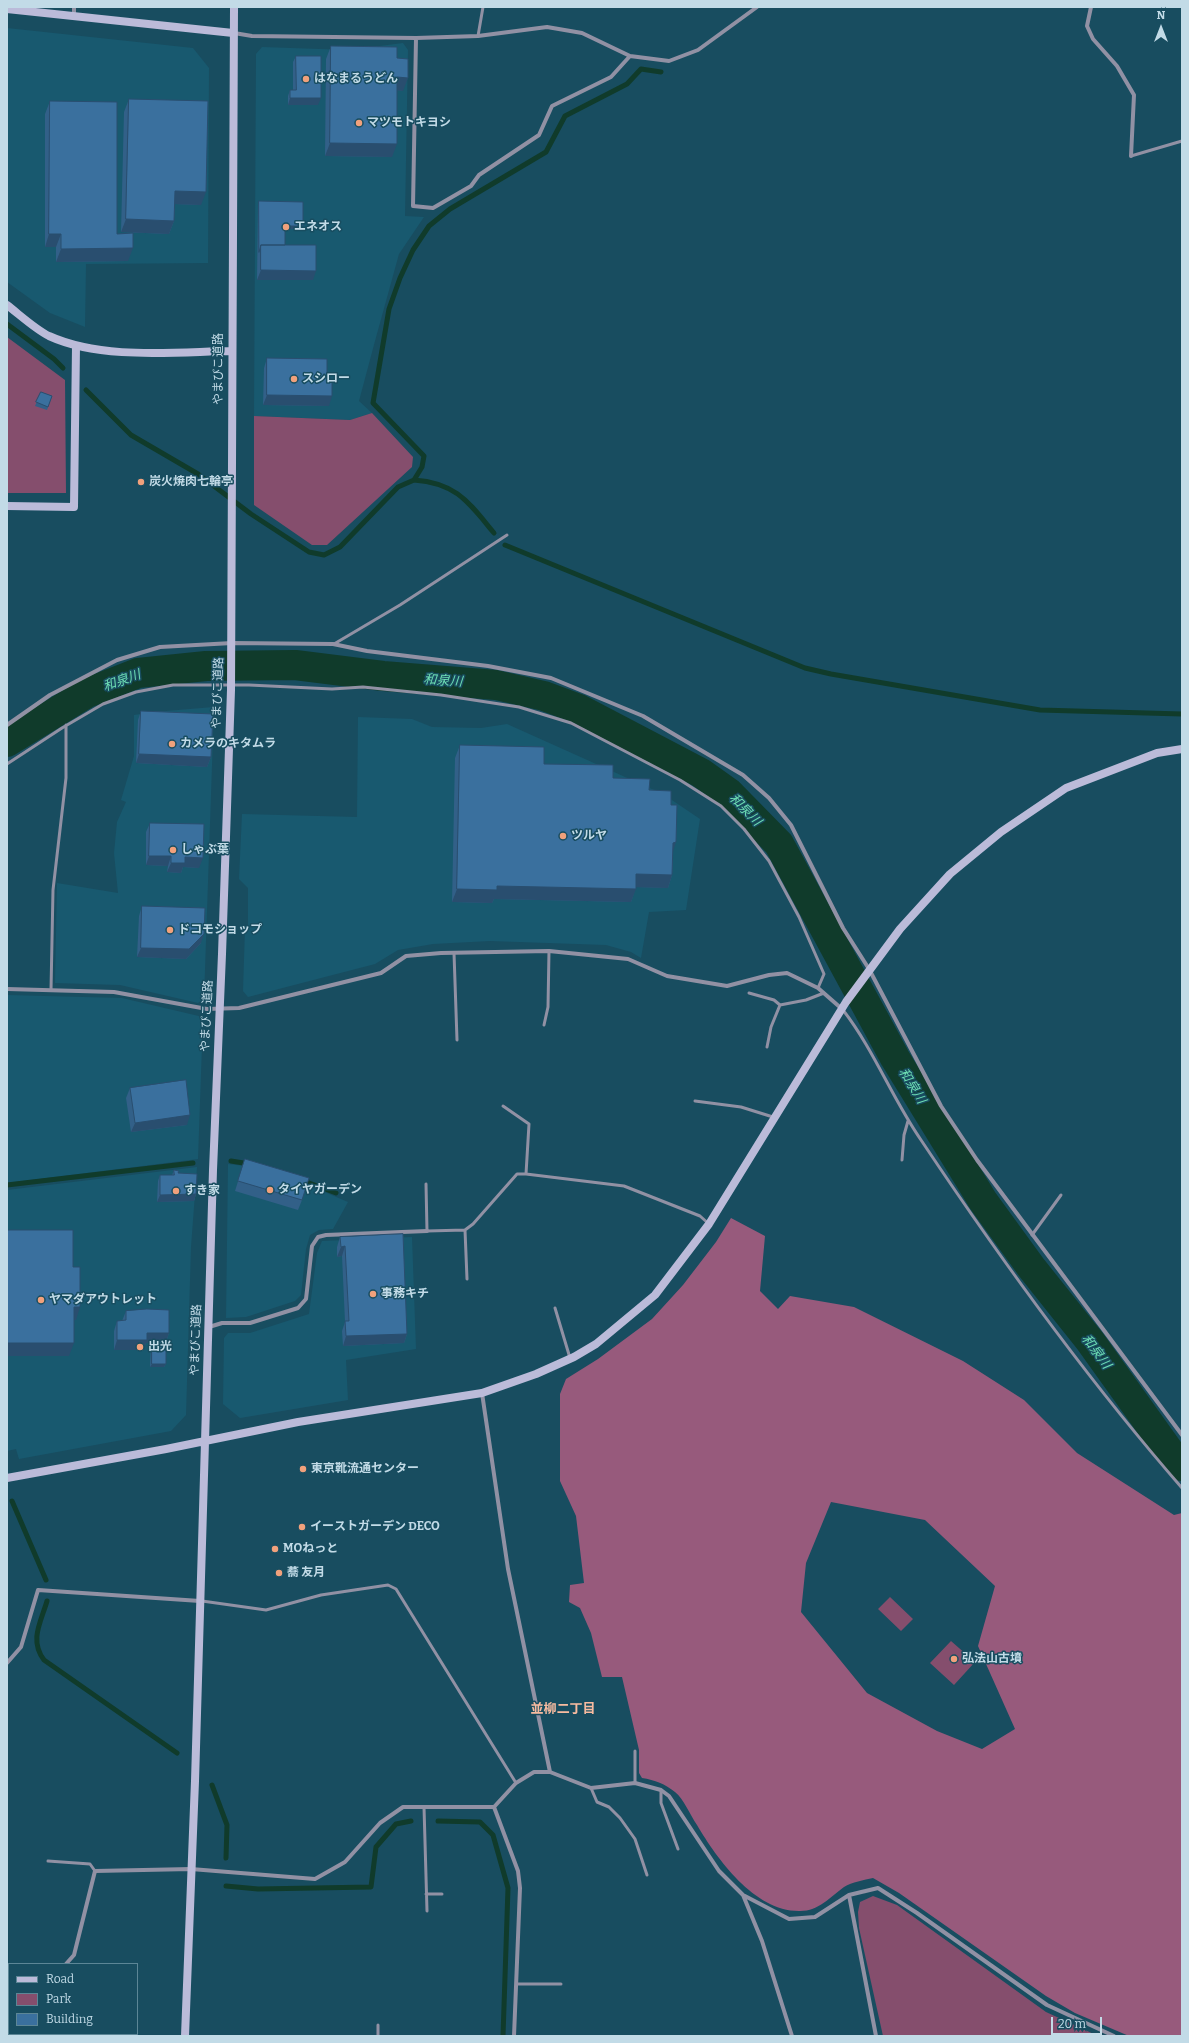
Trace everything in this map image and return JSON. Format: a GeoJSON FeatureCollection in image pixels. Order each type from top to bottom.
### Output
{"type":"FeatureCollection","features":[{"type":"Feature","properties":{"kind":"street"},"geometry":{"type":"LineString","coordinates":[[74,7],[74,17]]}},
{"type":"Feature","properties":{"kind":"street","name":"やまびこ道路"},"geometry":{"type":"LineString","coordinates":[[184,2036],[190,1869],[195,1781],[232,643],[231,351],[234,7]]}},
{"type":"Feature","properties":{"kind":"street"},"geometry":{"type":"LineString","coordinates":[[7,9],[252,36],[416,38],[478,36],[547,27],[582,33],[630,56],[669,61],[698,50],[757,7]]}},
{"type":"Feature","properties":{"kind":"street"},"geometry":{"type":"LineString","coordinates":[[1091,7],[1088,26],[1093,39],[1117,66],[1134,95],[1131,156]]}},
{"type":"Feature","properties":{"kind":"street"},"geometry":{"type":"LineString","coordinates":[[416,38],[413,206],[433,208],[471,186],[479,175],[539,135],[552,106],[611,76],[630,56]]}},
{"type":"Feature","properties":{"kind":"street"},"geometry":{"type":"LineString","coordinates":[[7,305],[48,335],[76,346],[104,352],[231,351]]}},
{"type":"Feature","properties":{"kind":"street"},"geometry":{"type":"LineString","coordinates":[[7,506],[74,507],[76,346]]}},
{"type":"Feature","properties":{"kind":"street"},"geometry":{"type":"LineString","coordinates":[[7,725],[50,695],[117,660],[160,647],[232,643],[333,644],[367,651],[488,666],[551,678],[643,716],[743,775],[769,798],[790,825],[844,928],[869,969],[941,1106],[977,1160],[1182,1435]]}},
{"type":"Feature","properties":{"kind":"street"},"geometry":{"type":"LineString","coordinates":[[7,1478],[305,1421],[482,1392],[536,1374],[570,1359],[596,1344],[655,1295],[709,1224],[844,1005],[869,969],[900,929],[950,874],[1001,832],[1066,788],[1157,753],[1182,749]]}},
{"type":"Feature","properties":{"kind":"street"},"geometry":{"type":"LineString","coordinates":[[7,989],[114,992],[219,1010],[239,1008],[381,973],[406,956],[454,953],[549,951],[628,959],[667,976],[727,986],[769,974],[787,972],[818,988],[844,1005]]}},
{"type":"Feature","properties":{"kind":"street"},"geometry":{"type":"LineString","coordinates":[[209,1327],[222,1323],[250,1323],[298,1308],[306,1299],[312,1246],[318,1237],[326,1235],[427,1231]]}},
{"type":"Feature","properties":{"kind":"street"},"geometry":{"type":"LineString","coordinates":[[482,1392],[508,1569],[550,1772]]}},
{"type":"Feature","properties":{"kind":"street"},"geometry":{"type":"LineString","coordinates":[[7,1664],[21,1647],[38,1590],[200,1601]]}},
{"type":"Feature","properties":{"kind":"street"},"geometry":{"type":"LineString","coordinates":[[67,1963],[74,1955],[95,1871],[190,1869],[315,1879],[346,1862],[380,1823],[403,1808],[494,1807],[516,1783],[534,1772],[550,1772],[591,1788],[635,1783],[661,1790],[669,1796],[719,1870],[743,1895],[789,1919],[815,1917],[849,1895],[878,1888],[917,1913],[1047,2005],[1114,2036]]}},
{"type":"Feature","properties":{"kind":"street"},"geometry":{"type":"LineString","coordinates":[[494,1807],[518,1870],[520,1888],[514,2036]]}},
{"type":"Feature","properties":{"kind":"street"},"geometry":{"type":"LineString","coordinates":[[743,1895],[762,1941],[792,2036]]}},
{"type":"Feature","properties":{"kind":"street"},"geometry":{"type":"LineString","coordinates":[[849,1895],[876,2036]]}},
{"type":"Feature","properties":{"kind":"lane"},"geometry":{"type":"LineString","coordinates":[[478,36],[483,7]]}},
{"type":"Feature","properties":{"kind":"lane"},"geometry":{"type":"LineString","coordinates":[[1131,156],[1182,141]]}},
{"type":"Feature","properties":{"kind":"lane"},"geometry":{"type":"LineString","coordinates":[[333,644],[400,605],[507,535]]}},
{"type":"Feature","properties":{"kind":"lane"},"geometry":{"type":"LineString","coordinates":[[7,764],[66,725],[103,704],[136,692],[173,685],[230,683],[332,689],[363,687],[441,695],[519,707],[571,723],[680,780],[721,806],[744,829],[769,861],[799,917],[824,974],[818,988]]}},
{"type":"Feature","properties":{"kind":"lane"},"geometry":{"type":"LineString","coordinates":[[51,990],[53,890],[66,778],[66,725]]}},
{"type":"Feature","properties":{"kind":"lane"},"geometry":{"type":"LineString","coordinates":[[544,1025],[548,1007],[549,951]]}},
{"type":"Feature","properties":{"kind":"lane"},"geometry":{"type":"LineString","coordinates":[[454,953],[457,1040]]}},
{"type":"Feature","properties":{"kind":"lane"},"geometry":{"type":"LineString","coordinates":[[749,993],[774,1000],[780,1005]]}},
{"type":"Feature","properties":{"kind":"lane"},"geometry":{"type":"LineString","coordinates":[[780,1005],[806,1000],[824,993]]}},
{"type":"Feature","properties":{"kind":"lane"},"geometry":{"type":"LineString","coordinates":[[767,1047],[771,1027],[780,1005]]}},
{"type":"Feature","properties":{"kind":"lane"},"geometry":{"type":"LineString","coordinates":[[844,1005],[908,1121],[1021,1285],[1137,1437],[1182,1488]]}},
{"type":"Feature","properties":{"kind":"lane"},"geometry":{"type":"LineString","coordinates":[[695,1101],[741,1107],[775,1117]]}},
{"type":"Feature","properties":{"kind":"lane"},"geometry":{"type":"LineString","coordinates":[[503,1106],[529,1124],[526,1174]]}},
{"type":"Feature","properties":{"kind":"lane"},"geometry":{"type":"LineString","coordinates":[[902,1160],[904,1135],[908,1121]]}},
{"type":"Feature","properties":{"kind":"lane"},"geometry":{"type":"LineString","coordinates":[[426,1184],[427,1231],[464,1230],[473,1224],[517,1174],[624,1186],[700,1216],[709,1224]]}},
{"type":"Feature","properties":{"kind":"lane"},"geometry":{"type":"LineString","coordinates":[[1032,1235],[1061,1195]]}},
{"type":"Feature","properties":{"kind":"lane"},"geometry":{"type":"LineString","coordinates":[[464,1230],[467,1279]]}},
{"type":"Feature","properties":{"kind":"lane"},"geometry":{"type":"LineString","coordinates":[[555,1308],[570,1359]]}},
{"type":"Feature","properties":{"kind":"lane"},"geometry":{"type":"LineString","coordinates":[[200,1601],[266,1610],[321,1595],[388,1585],[396,1589],[516,1783]]}},
{"type":"Feature","properties":{"kind":"lane"},"geometry":{"type":"LineString","coordinates":[[635,1750],[635,1783]]}},
{"type":"Feature","properties":{"kind":"lane"},"geometry":{"type":"LineString","coordinates":[[591,1788],[597,1802],[609,1808],[620,1818],[635,1839],[647,1875]]}},
{"type":"Feature","properties":{"kind":"lane"},"geometry":{"type":"LineString","coordinates":[[661,1790],[661,1803],[678,1849]]}},
{"type":"Feature","properties":{"kind":"lane"},"geometry":{"type":"LineString","coordinates":[[424,1808],[427,1911]]}},
{"type":"Feature","properties":{"kind":"lane"},"geometry":{"type":"LineString","coordinates":[[48,1861],[90,1864],[95,1871]]}},
{"type":"Feature","properties":{"kind":"lane"},"geometry":{"type":"LineString","coordinates":[[426,1894],[442,1894]]}},
{"type":"Feature","properties":{"kind":"lane"},"geometry":{"type":"LineString","coordinates":[[517,1984],[561,1984]]}},
{"type":"Feature","properties":{"kind":"lane"},"geometry":{"type":"LineString","coordinates":[[378,2025],[378,2036]]}},
{"type":"Feature","properties":{"kind":"shaded area"},"geometry":{"type":"Polygon","coordinates":[[[7,28],[193,48],[209,68],[208,263],[86,264],[85,327],[50,313],[7,282],[7,28]]]}},
{"type":"Feature","properties":{"kind":"shaded area"},"geometry":{"type":"Polygon","coordinates":[[[403,43],[408,50],[405,216],[424,217],[399,254],[359,401],[372,413],[350,420],[254,416],[256,54],[262,47],[348,50],[403,43]]]}},
{"type":"Feature","properties":{"kind":"shaded area"},"geometry":{"type":"Polygon","coordinates":[[[214,707],[204,999],[198,1003],[120,985],[55,983],[57,883],[118,893],[114,853],[117,822],[126,802],[121,800],[134,756],[134,715],[214,707]]]}},
{"type":"Feature","properties":{"kind":"shaded area"},"geometry":{"type":"Polygon","coordinates":[[[358,717],[412,719],[432,727],[481,728],[507,724],[663,794],[700,819],[686,910],[649,912],[641,958],[631,952],[606,945],[490,941],[433,944],[398,950],[375,964],[248,997],[243,991],[245,928],[248,925],[248,888],[239,879],[242,814],[357,817],[358,717]]]}},
{"type":"Feature","properties":{"kind":"shaded area"},"geometry":{"type":"Polygon","coordinates":[[[7,995],[122,998],[203,1017],[198,1159],[7,1183],[7,995]]]}},
{"type":"Feature","properties":{"kind":"shaded area"},"geometry":{"type":"Polygon","coordinates":[[[228,1164],[262,1168],[282,1174],[348,1202],[333,1229],[319,1230],[310,1235],[306,1249],[301,1295],[295,1301],[246,1317],[226,1318],[228,1164]]]}},
{"type":"Feature","properties":{"kind":"shaded area"},"geometry":{"type":"Polygon","coordinates":[[[197,1167],[191,1247],[186,1415],[171,1431],[19,1459],[16,1449],[7,1451],[7,1190],[197,1167]]]}},
{"type":"Feature","properties":{"kind":"shaded area"},"geometry":{"type":"Polygon","coordinates":[[[731,1218],[765,1236],[760,1291],[778,1309],[790,1296],[854,1307],[963,1361],[1024,1400],[1077,1453],[1174,1515],[1182,1513],[1182,2036],[1129,2036],[1075,2013],[1046,1996],[899,1893],[873,1878],[847,1885],[813,1909],[800,1911],[783,1909],[768,1903],[739,1881],[715,1853],[678,1795],[671,1789],[656,1781],[642,1778],[639,1773],[639,1750],[622,1677],[602,1677],[591,1633],[580,1608],[569,1602],[570,1585],[584,1583],[576,1516],[560,1481],[560,1394],[566,1379],[598,1359],[652,1319],[683,1285],[716,1242],[731,1218]],[[831,1502],[806,1563],[801,1612],[867,1693],[937,1731],[982,1749],[1015,1729],[978,1646],[995,1586],[925,1520],[831,1502]]]}},
{"type":"Feature","properties":{"kind":"shaded area"},"geometry":{"type":"Polygon","coordinates":[[[412,1237],[416,1349],[346,1360],[348,1400],[240,1418],[223,1404],[224,1338],[228,1333],[250,1333],[309,1314],[317,1253],[322,1241],[412,1237]]]}},
{"type":"Feature","properties":{"kind":"green space"},"geometry":{"type":"Polygon","coordinates":[[[7,337],[65,380],[66,493],[7,493],[7,337]]]}},
{"type":"Feature","properties":{"kind":"green space"},"geometry":{"type":"Polygon","coordinates":[[[372,413],[413,457],[412,467],[327,545],[312,545],[254,505],[254,416],[350,420],[372,413]]]}},
{"type":"Feature","properties":{"kind":"green space"},"geometry":{"type":"Polygon","coordinates":[[[890,1597],[913,1619],[901,1631],[878,1609],[890,1597]]]}},
{"type":"Feature","properties":{"kind":"green space"},"geometry":{"type":"Polygon","coordinates":[[[951,1641],[975,1662],[954,1685],[930,1663],[951,1641]]]}},
{"type":"Feature","properties":{"kind":"green space"},"geometry":{"type":"Polygon","coordinates":[[[873,1896],[897,1905],[1046,2012],[1098,2036],[883,2036],[859,1928],[858,1912],[860,1902],[873,1896]]]}},
{"type":"Feature","properties":{"kind":"building","name":"マツモトキヨシ"},"geometry":{"type":"Polygon","coordinates":[[[331,46],[397,47],[397,58],[408,59],[408,78],[397,77],[397,144],[330,143],[331,46]]]}},
{"type":"Feature","properties":{"kind":"building","name":"はなまるうどん"},"geometry":{"type":"Polygon","coordinates":[[[296,56],[321,56],[321,98],[290,98],[290,90],[296,90],[296,56]]]}},
{"type":"Feature","properties":{"kind":"building"},"geometry":{"type":"Polygon","coordinates":[[[129,99],[208,101],[206,192],[175,191],[174,221],[126,219],[129,99]]]}},
{"type":"Feature","properties":{"kind":"building"},"geometry":{"type":"Polygon","coordinates":[[[50,101],[117,102],[117,234],[133,233],[133,248],[61,249],[61,234],[49,234],[50,101]]]}},
{"type":"Feature","properties":{"kind":"building"},"geometry":{"type":"Polygon","coordinates":[[[259,201],[303,202],[303,226],[285,226],[285,245],[261,245],[259,252],[259,201]]]}},
{"type":"Feature","properties":{"kind":"building"},"geometry":{"type":"Polygon","coordinates":[[[261,245],[316,245],[316,271],[261,270],[261,245]]]}},
{"type":"Feature","properties":{"kind":"building","name":"スシロー"},"geometry":{"type":"Polygon","coordinates":[[[267,358],[327,359],[327,379],[332,379],[332,396],[267,395],[267,358]]]}},
{"type":"Feature","properties":{"kind":"building"},"geometry":{"type":"Polygon","coordinates":[[[41,392],[52,396],[48,407],[36,402],[41,392]]]}},
{"type":"Feature","properties":{"kind":"building","name":"カメラのキタムラ"},"geometry":{"type":"Polygon","coordinates":[[[141,711],[213,714],[211,757],[139,754],[141,711]]]}},
{"type":"Feature","properties":{"kind":"building","name":"ツルヤ"},"geometry":{"type":"Polygon","coordinates":[[[460,745],[544,747],[544,764],[613,765],[613,778],[650,779],[649,790],[671,791],[671,805],[677,805],[676,842],[673,843],[672,875],[636,874],[636,889],[497,886],[497,890],[457,889],[460,745]]]}},
{"type":"Feature","properties":{"kind":"building","name":"しゃぶ葉"},"geometry":{"type":"Polygon","coordinates":[[[150,823],[204,824],[203,858],[185,857],[185,863],[171,863],[171,856],[149,856],[150,823]]]}},
{"type":"Feature","properties":{"kind":"building","name":"ドコモショップ"},"geometry":{"type":"Polygon","coordinates":[[[142,906],[205,908],[204,934],[189,949],[141,948],[142,906]]]}},
{"type":"Feature","properties":{"kind":"building"},"geometry":{"type":"Polygon","coordinates":[[[186,1080],[190,1115],[135,1123],[130,1088],[186,1080]]]}},
{"type":"Feature","properties":{"kind":"building"},"geometry":{"type":"Polygon","coordinates":[[[245,1159],[309,1178],[302,1200],[238,1181],[245,1159]]]}},
{"type":"Feature","properties":{"kind":"building","name":"すき家"},"geometry":{"type":"Polygon","coordinates":[[[174,1170],[179,1171],[178,1173],[197,1174],[196,1194],[160,1195],[160,1175],[174,1175],[174,1170]]]}},
{"type":"Feature","properties":{"kind":"building","name":"ヤマダアウトレット"},"geometry":{"type":"Polygon","coordinates":[[[7,1230],[73,1230],[73,1267],[80,1267],[80,1307],[74,1307],[74,1343],[7,1343],[7,1230]]]}},
{"type":"Feature","properties":{"kind":"building","name":"事務キチ"},"geometry":{"type":"Polygon","coordinates":[[[403,1234],[407,1334],[346,1336],[345,1321],[349,1321],[345,1246],[341,1247],[340,1237],[403,1234]]]}},
{"type":"Feature","properties":{"kind":"building"},"geometry":{"type":"Polygon","coordinates":[[[147,1309],[169,1310],[169,1333],[147,1333],[147,1340],[117,1340],[117,1321],[126,1320],[126,1311],[147,1309]]]}},
{"type":"Feature","properties":{"kind":"building"},"geometry":{"type":"Polygon","coordinates":[[[152,1341],[166,1341],[166,1364],[152,1364],[152,1341]]]}},
{"type":"Feature","properties":{"kind":"waterway"},"geometry":{"type":"LineString","coordinates":[[86,390],[131,435],[198,474],[251,514],[309,552],[324,555],[340,547],[398,487],[414,480],[422,467],[424,456],[373,403],[389,309],[400,278],[413,250],[429,226],[450,209],[546,152],[565,116],[627,84],[641,69],[661,72]]}},
{"type":"Feature","properties":{"kind":"waterway"},"geometry":{"type":"LineString","coordinates":[[7,324],[54,359],[63,368]]}},
{"type":"Feature","properties":{"kind":"waterway"},"geometry":{"type":"LineString","coordinates":[[414,480],[441,485],[452,490],[461,496],[477,512],[494,533]]}},
{"type":"Feature","properties":{"kind":"waterway"},"geometry":{"type":"LineString","coordinates":[[505,545],[805,668],[831,674],[1040,710],[1182,714]]}},
{"type":"Feature","properties":{"kind":"waterway","name":"和泉川"},"geometry":{"type":"LineString","coordinates":[[7,742],[87,693],[138,673],[206,666],[295,665],[383,676],[496,685],[544,696],[579,709],[701,773],[729,793],[779,844],[895,1058],[983,1201],[1031,1267],[1090,1341],[1171,1454],[1182,1466]]}},
{"type":"Feature","properties":{"kind":"waterway"},"geometry":{"type":"LineString","coordinates":[[231,1161],[250,1164]]}},
{"type":"Feature","properties":{"kind":"waterway"},"geometry":{"type":"LineString","coordinates":[[7,1185],[193,1163]]}},
{"type":"Feature","properties":{"kind":"waterway"},"geometry":{"type":"LineString","coordinates":[[301,1180],[336,1193]]}},
{"type":"Feature","properties":{"kind":"waterway"},"geometry":{"type":"LineString","coordinates":[[12,1501],[46,1580]]}},
{"type":"Feature","properties":{"kind":"waterway"},"geometry":{"type":"LineString","coordinates":[[47,1601],[39,1624],[37,1638],[37,1645],[44,1660],[177,1753]]}},
{"type":"Feature","properties":{"kind":"waterway"},"geometry":{"type":"LineString","coordinates":[[212,1785],[227,1825],[226,1858]]}},
{"type":"Feature","properties":{"kind":"waterway"},"geometry":{"type":"LineString","coordinates":[[226,1886],[258,1889],[371,1887],[376,1847],[396,1824],[411,1821]]}},
{"type":"Feature","properties":{"kind":"waterway"},"geometry":{"type":"LineString","coordinates":[[438,1821],[480,1822],[493,1835],[508,1888],[503,2036]]}},
{"type":"Feature","properties":{"kind":"place","name":"はなまるうどん"},"geometry":{"type":"Point","coordinates":[306,79]}},
{"type":"Feature","properties":{"kind":"place","name":"マツモトキヨシ"},"geometry":{"type":"Point","coordinates":[359,123]}},
{"type":"Feature","properties":{"kind":"place","name":"エネオス"},"geometry":{"type":"Point","coordinates":[286,227]}},
{"type":"Feature","properties":{"kind":"place","name":"スシロー"},"geometry":{"type":"Point","coordinates":[294,379]}},
{"type":"Feature","properties":{"kind":"place","name":"炭火焼肉七輪亭"},"geometry":{"type":"Point","coordinates":[141,482]}},
{"type":"Feature","properties":{"kind":"place","name":"カメラのキタムラ"},"geometry":{"type":"Point","coordinates":[172,744]}},
{"type":"Feature","properties":{"kind":"place","name":"ツルヤ"},"geometry":{"type":"Point","coordinates":[563,836]}},
{"type":"Feature","properties":{"kind":"place","name":"しゃぶ葉"},"geometry":{"type":"Point","coordinates":[173,850]}},
{"type":"Feature","properties":{"kind":"place","name":"ドコモショップ"},"geometry":{"type":"Point","coordinates":[170,930]}},
{"type":"Feature","properties":{"kind":"place","name":"タイヤガーデン"},"geometry":{"type":"Point","coordinates":[270,1190]}},
{"type":"Feature","properties":{"kind":"place","name":"すき家"},"geometry":{"type":"Point","coordinates":[176,1191]}},
{"type":"Feature","properties":{"kind":"place","name":"事務キチ"},"geometry":{"type":"Point","coordinates":[373,1294]}},
{"type":"Feature","properties":{"kind":"place","name":"ヤマダアウトレット"},"geometry":{"type":"Point","coordinates":[41,1300]}},
{"type":"Feature","properties":{"kind":"place","name":"出光"},"geometry":{"type":"Point","coordinates":[140,1347]}},
{"type":"Feature","properties":{"kind":"place","name":"東京靴流通センター"},"geometry":{"type":"Point","coordinates":[303,1469]}},
{"type":"Feature","properties":{"kind":"place","name":"イーストガーデン DECO"},"geometry":{"type":"Point","coordinates":[302,1527]}},
{"type":"Feature","properties":{"kind":"place","name":"MOねっと"},"geometry":{"type":"Point","coordinates":[275,1549]}},
{"type":"Feature","properties":{"kind":"place","name":"蕎 友月"},"geometry":{"type":"Point","coordinates":[279,1573]}},
{"type":"Feature","properties":{"kind":"place","name":"弘法山古墳"},"geometry":{"type":"Point","coordinates":[954,1659]}},
{"type":"Feature","properties":{"kind":"district","name":"並柳二丁目"},"geometry":{"type":"Point","coordinates":[563,1709]}}]}
